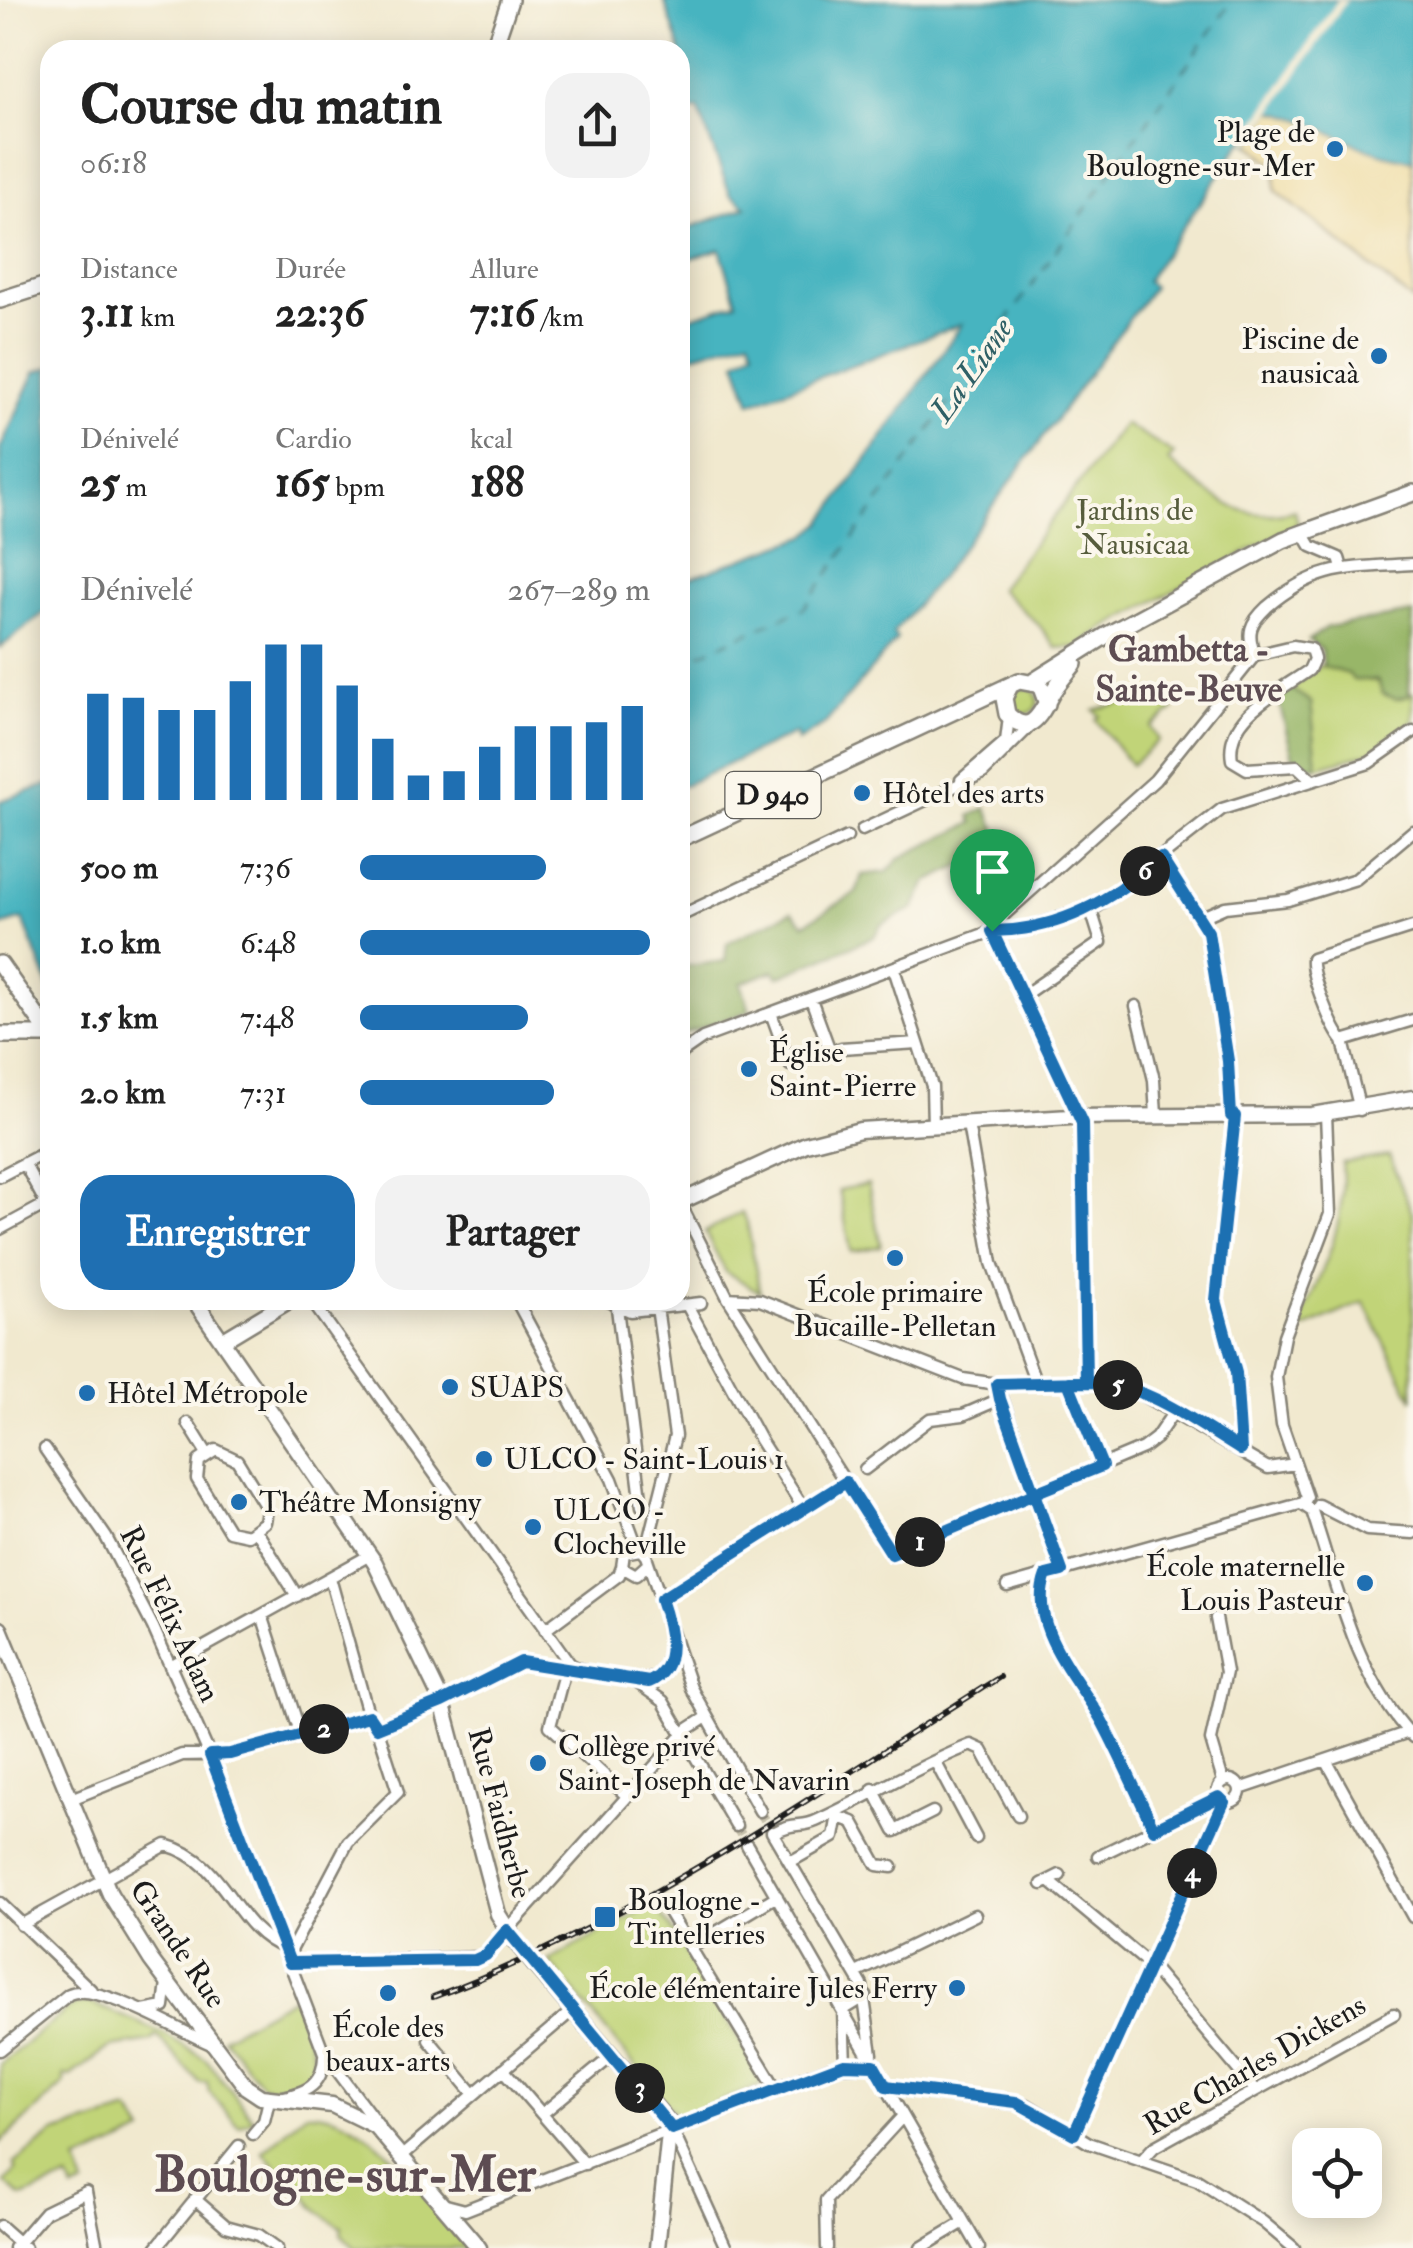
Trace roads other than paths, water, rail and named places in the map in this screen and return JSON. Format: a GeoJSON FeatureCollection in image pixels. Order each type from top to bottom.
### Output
{"type":"FeatureCollection","features":[{"type":"Feature","properties":{"kind":"main road"},"geometry":{"type":"LineString","coordinates":[[496,40],[510,0]]}},
{"type":"Feature","properties":{"kind":"main road"},"geometry":{"type":"LineString","coordinates":[[0,300],[40,287]]}},
{"type":"Feature","properties":{"kind":"main road"},"geometry":{"type":"LineString","coordinates":[[1094,643],[1057,686],[1035,722],[1021,724],[1008,714],[1004,698],[1010,686],[1021,680],[1034,681],[1094,643],[1302,531],[1413,491]]}},
{"type":"Feature","properties":{"kind":"main road"},"geometry":{"type":"LineString","coordinates":[[1034,681],[1044,690],[1048,704]]}},
{"type":"Feature","properties":{"kind":"main road","name":"D 940"},"geometry":{"type":"LineString","coordinates":[[690,833],[1010,686]]}},
{"type":"Feature","properties":{"kind":"main road","name":"D 940"},"geometry":{"type":"LineString","coordinates":[[955,709],[983,704],[1008,714]]}},
{"type":"Feature","properties":{"kind":"main road"},"geometry":{"type":"LineString","coordinates":[[0,964],[40,1022]]}},
{"type":"Feature","properties":{"kind":"main road"},"geometry":{"type":"LineString","coordinates":[[8,980],[40,1007]]}},
{"type":"Feature","properties":{"kind":"main road"},"geometry":{"type":"LineString","coordinates":[[0,1034],[27,1023],[27,1006]]}},
{"type":"Feature","properties":{"kind":"main road"},"geometry":{"type":"LineString","coordinates":[[0,1034],[40,1035]]}},
{"type":"Feature","properties":{"kind":"main road"},"geometry":{"type":"LineString","coordinates":[[690,1198],[834,1135],[1081,1117],[1326,1114],[1413,1098]]}},
{"type":"Feature","properties":{"kind":"main road","name":"Rue Faidherbe"},"geometry":{"type":"LineString","coordinates":[[201,1310],[370,1556],[442,1702],[498,1914],[511,1936],[672,2129]]}},
{"type":"Feature","properties":{"kind":"main road"},"geometry":{"type":"LineString","coordinates":[[222,1341],[273,1310]]}},
{"type":"Feature","properties":{"kind":"main road","name":"Grande Rue"},"geometry":{"type":"LineString","coordinates":[[2,1638],[104,1880],[167,1983],[214,2046],[246,2087],[270,2100]]}},
{"type":"Feature","properties":{"kind":"main road"},"geometry":{"type":"LineString","coordinates":[[270,2100],[332,2104],[360,2116],[384,2134],[479,2248]]}},
{"type":"Feature","properties":{"kind":"main road"},"geometry":{"type":"LineString","coordinates":[[657,2248],[672,2129]]}},
{"type":"Feature","properties":{"kind":"street"},"geometry":{"type":"LineString","coordinates":[[1302,531],[1311,546],[1339,558],[1342,568]]}},
{"type":"Feature","properties":{"kind":"street"},"geometry":{"type":"LineString","coordinates":[[1254,654],[1249,636],[1256,617],[1302,580],[1342,568],[1413,564]]}},
{"type":"Feature","properties":{"kind":"street"},"geometry":{"type":"LineString","coordinates":[[992,931],[1005,914],[1159,776],[1254,654],[1304,646],[1313,652],[1314,664],[1246,717],[1234,737],[1232,760],[1247,769],[1297,766],[1312,780]]}},
{"type":"Feature","properties":{"kind":"street"},"geometry":{"type":"LineString","coordinates":[[952,788],[1004,744],[1008,714]]}},
{"type":"Feature","properties":{"kind":"street"},"geometry":{"type":"LineString","coordinates":[[862,830],[998,762],[1035,722]]}},
{"type":"Feature","properties":{"kind":"street"},"geometry":{"type":"LineString","coordinates":[[690,1045],[992,931],[1026,929],[1091,910],[1222,809],[1374,761],[1413,732]]}},
{"type":"Feature","properties":{"kind":"street"},"geometry":{"type":"LineString","coordinates":[[1202,917],[1225,907],[1288,900],[1356,879],[1413,831]]}},
{"type":"Feature","properties":{"kind":"street"},"geometry":{"type":"LineString","coordinates":[[690,911],[847,837]]}},
{"type":"Feature","properties":{"kind":"street"},"geometry":{"type":"LineString","coordinates":[[1161,858],[1202,917],[1227,1050],[1233,1116],[1216,1300],[1236,1373],[1241,1450]]}},
{"type":"Feature","properties":{"kind":"street"},"geometry":{"type":"LineString","coordinates":[[1024,995],[1101,942],[1091,910]]}},
{"type":"Feature","properties":{"kind":"street"},"geometry":{"type":"LineString","coordinates":[[1360,1110],[1343,1041],[1333,1028],[1315,980],[1312,959],[1413,927]]}},
{"type":"Feature","properties":{"kind":"street"},"geometry":{"type":"LineString","coordinates":[[992,931],[1081,1117],[1086,1382]]}},
{"type":"Feature","properties":{"kind":"street"},"geometry":{"type":"LineString","coordinates":[[894,970],[932,1086],[933,1126]]}},
{"type":"Feature","properties":{"kind":"street"},"geometry":{"type":"LineString","coordinates":[[811,999],[830,1051]]}},
{"type":"Feature","properties":{"kind":"street"},"geometry":{"type":"LineString","coordinates":[[1136,1006],[1154,1080],[1156,1116]]}},
{"type":"Feature","properties":{"kind":"street"},"geometry":{"type":"LineString","coordinates":[[771,1013],[790,1065],[830,1051],[918,1044]]}},
{"type":"Feature","properties":{"kind":"street"},"geometry":{"type":"LineString","coordinates":[[1343,1041],[1412,1023]]}},
{"type":"Feature","properties":{"kind":"street"},"geometry":{"type":"LineString","coordinates":[[1240,1789],[1411,1733],[1379,1693],[1362,1659],[1278,1409],[1277,1371],[1282,1342],[1330,1214],[1326,1114]]}},
{"type":"Feature","properties":{"kind":"street"},"geometry":{"type":"LineString","coordinates":[[968,1124],[992,1263],[1036,1383]]}},
{"type":"Feature","properties":{"kind":"street"},"geometry":{"type":"LineString","coordinates":[[0,1176],[40,1155]]}},
{"type":"Feature","properties":{"kind":"street"},"geometry":{"type":"LineString","coordinates":[[24,1163],[40,1193]]}},
{"type":"Feature","properties":{"kind":"street"},"geometry":{"type":"LineString","coordinates":[[0,1229],[40,1207]]}},
{"type":"Feature","properties":{"kind":"street"},"geometry":{"type":"LineString","coordinates":[[690,1222],[725,1293],[892,1554],[1151,1443],[1175,1410]]}},
{"type":"Feature","properties":{"kind":"street"},"geometry":{"type":"LineString","coordinates":[[725,1293],[760,1300],[956,1378],[997,1384],[1086,1382],[1124,1386],[1175,1410],[1272,1469],[1294,1464]]}},
{"type":"Feature","properties":{"kind":"street"},"geometry":{"type":"LineString","coordinates":[[690,1305],[701,1303]]}},
{"type":"Feature","properties":{"kind":"street"},"geometry":{"type":"LineString","coordinates":[[318,1310],[566,1664],[550,1726],[627,1796]]}},
{"type":"Feature","properties":{"kind":"street"},"geometry":{"type":"LineString","coordinates":[[521,1310],[612,1479],[705,1718],[760,1811]]}},
{"type":"Feature","properties":{"kind":"street"},"geometry":{"type":"LineString","coordinates":[[617,1310],[642,1506]]}},
{"type":"Feature","properties":{"kind":"street"},"geometry":{"type":"LineString","coordinates":[[622,1567],[636,1575],[644,1556],[675,1436],[657,1310]]}},
{"type":"Feature","properties":{"kind":"street"},"geometry":{"type":"LineString","coordinates":[[690,1310],[763,1446],[804,1509]]}},
{"type":"Feature","properties":{"kind":"street"},"geometry":{"type":"LineString","coordinates":[[1068,1382],[1102,1466]]}},
{"type":"Feature","properties":{"kind":"street"},"geometry":{"type":"LineString","coordinates":[[997,1384],[1062,1571]]}},
{"type":"Feature","properties":{"kind":"street"},"geometry":{"type":"LineString","coordinates":[[865,1469],[930,1419],[968,1413],[1000,1399]]}},
{"type":"Feature","properties":{"kind":"street"},"geometry":{"type":"LineString","coordinates":[[188,1423],[206,1452]]}},
{"type":"Feature","properties":{"kind":"street","name":"Rue Félix Adam"},"geometry":{"type":"LineString","coordinates":[[44,1449],[112,1547],[170,1666],[210,1755],[324,2053],[384,2134]]}},
{"type":"Feature","properties":{"kind":"street"},"geometry":{"type":"LineString","coordinates":[[206,1452],[230,1453],[248,1476],[268,1509],[256,1530],[240,1536],[226,1528],[196,1473],[206,1452]]}},
{"type":"Feature","properties":{"kind":"street"},"geometry":{"type":"LineString","coordinates":[[612,1479],[626,1499],[656,1510]]}},
{"type":"Feature","properties":{"kind":"street"},"geometry":{"type":"LineString","coordinates":[[661,1599],[846,1482]]}},
{"type":"Feature","properties":{"kind":"street"},"geometry":{"type":"LineString","coordinates":[[1007,1586],[1310,1504],[1367,1530],[1413,1533]]}},
{"type":"Feature","properties":{"kind":"street"},"geometry":{"type":"LineString","coordinates":[[256,1530],[297,1596]]}},
{"type":"Feature","properties":{"kind":"street"},"geometry":{"type":"LineString","coordinates":[[544,1630],[619,1575],[626,1552],[644,1556]]}},
{"type":"Feature","properties":{"kind":"street"},"geometry":{"type":"LineString","coordinates":[[170,1666],[370,1556]]}},
{"type":"Feature","properties":{"kind":"street"},"geometry":{"type":"LineString","coordinates":[[1046,1575],[1041,1604],[1052,1640],[1104,1726],[1154,1829]]}},
{"type":"Feature","properties":{"kind":"street"},"geometry":{"type":"LineString","coordinates":[[288,1956],[348,1842],[397,1795],[377,1728],[369,1716],[330,1578]]}},
{"type":"Feature","properties":{"kind":"street"},"geometry":{"type":"LineString","coordinates":[[262,1615],[302,1735]]}},
{"type":"Feature","properties":{"kind":"street"},"geometry":{"type":"LineString","coordinates":[[1074,2134],[1222,1799],[1223,1782],[1211,1740],[1226,1672],[1216,1618]]}},
{"type":"Feature","properties":{"kind":"street"},"geometry":{"type":"LineString","coordinates":[[634,1682],[660,1676],[672,1632]]}},
{"type":"Feature","properties":{"kind":"street"},"geometry":{"type":"LineString","coordinates":[[377,1728],[442,1702],[521,1662],[566,1664],[634,1682],[658,1694],[736,1826]]}},
{"type":"Feature","properties":{"kind":"street"},"geometry":{"type":"LineString","coordinates":[[71,1799],[182,1754],[230,1754],[369,1716]]}},
{"type":"Feature","properties":{"kind":"street"},"geometry":{"type":"LineString","coordinates":[[22,1925],[160,1846],[172,1847],[205,1864],[259,1934],[288,1956],[475,1960],[511,1936],[627,1796],[682,1735],[705,1718]]}},
{"type":"Feature","properties":{"kind":"street"},"geometry":{"type":"LineString","coordinates":[[874,2065],[866,1996],[856,1973],[772,1832],[794,1822],[813,1822],[838,1813],[873,1788],[968,1746],[978,1746],[1018,1816]]}},
{"type":"Feature","properties":{"kind":"street"},"geometry":{"type":"LineString","coordinates":[[1326,1760],[1413,1916]]}},
{"type":"Feature","properties":{"kind":"street"},"geometry":{"type":"LineString","coordinates":[[935,1761],[976,1838]]}},
{"type":"Feature","properties":{"kind":"street"},"geometry":{"type":"LineString","coordinates":[[1223,1782],[1233,1780],[1240,1789]]}},
{"type":"Feature","properties":{"kind":"street"},"geometry":{"type":"LineString","coordinates":[[873,1788],[896,1831],[932,1812]]}},
{"type":"Feature","properties":{"kind":"street"},"geometry":{"type":"LineString","coordinates":[[1098,1856],[1222,1799],[1236,1800],[1240,1789]]}},
{"type":"Feature","properties":{"kind":"street"},"geometry":{"type":"LineString","coordinates":[[790,1862],[834,1837],[838,1813]]}},
{"type":"Feature","properties":{"kind":"street"},"geometry":{"type":"LineString","coordinates":[[838,1813],[853,1822],[877,1866],[892,1867]]}},
{"type":"Feature","properties":{"kind":"street"},"geometry":{"type":"LineString","coordinates":[[747,1845],[979,2248]]}},
{"type":"Feature","properties":{"kind":"street"},"geometry":{"type":"LineString","coordinates":[[1050,1880],[1150,1966],[1255,2090]]}},
{"type":"Feature","properties":{"kind":"street"},"geometry":{"type":"LineString","coordinates":[[690,1948],[777,1896]]}},
{"type":"Feature","properties":{"kind":"street"},"geometry":{"type":"LineString","coordinates":[[0,1903],[90,1990],[214,2046]]}},
{"type":"Feature","properties":{"kind":"street"},"geometry":{"type":"LineString","coordinates":[[664,1904],[775,2088]]}},
{"type":"Feature","properties":{"kind":"street"},"geometry":{"type":"LineString","coordinates":[[856,1973],[974,1916]]}},
{"type":"Feature","properties":{"kind":"street"},"geometry":{"type":"LineString","coordinates":[[132,2007],[151,2012],[162,2009],[168,1996],[167,1983]]}},
{"type":"Feature","properties":{"kind":"street"},"geometry":{"type":"LineString","coordinates":[[0,2050],[69,1994],[90,1990]]}},
{"type":"Feature","properties":{"kind":"street"},"geometry":{"type":"LineString","coordinates":[[843,2010],[866,1996]]}},
{"type":"Feature","properties":{"kind":"street"},"geometry":{"type":"LineString","coordinates":[[402,2155],[573,2010]]}},
{"type":"Feature","properties":{"kind":"street"},"geometry":{"type":"LineString","coordinates":[[843,2010],[844,2064]]}},
{"type":"Feature","properties":{"kind":"street","name":"Rue Charles Dickens"},"geometry":{"type":"LineString","coordinates":[[1142,2160],[1154,2148],[1394,2014]]}},
{"type":"Feature","properties":{"kind":"street"},"geometry":{"type":"LineString","coordinates":[[429,2040],[474,2094]]}},
{"type":"Feature","properties":{"kind":"street"},"geometry":{"type":"LineString","coordinates":[[253,2134],[264,2121],[270,2100],[314,2086],[321,2076],[324,2053]]}},
{"type":"Feature","properties":{"kind":"street"},"geometry":{"type":"LineString","coordinates":[[542,2114],[612,2056]]}},
{"type":"Feature","properties":{"kind":"street"},"geometry":{"type":"LineString","coordinates":[[442,2201],[451,2209],[465,2210],[775,2088],[844,2064],[874,2065]]}},
{"type":"Feature","properties":{"kind":"street"},"geometry":{"type":"LineString","coordinates":[[503,2069],[584,2164]]}},
{"type":"Feature","properties":{"kind":"street"},"geometry":{"type":"LineString","coordinates":[[886,2086],[1016,2102],[1074,2134],[1197,2180],[1263,2222],[1294,2248]]}},
{"type":"Feature","properties":{"kind":"street"},"geometry":{"type":"LineString","coordinates":[[828,2248],[826,2200],[903,2116]]}},
{"type":"Feature","properties":{"kind":"street"},"geometry":{"type":"LineString","coordinates":[[672,2129],[726,2248]]}},
{"type":"Feature","properties":{"kind":"street"},"geometry":{"type":"LineString","coordinates":[[156,2248],[239,2146]]}},
{"type":"Feature","properties":{"kind":"street"},"geometry":{"type":"LineString","coordinates":[[0,2226],[19,2246],[44,2212],[86,2192],[97,2248]]}},
{"type":"Feature","properties":{"kind":"street"},"geometry":{"type":"LineString","coordinates":[[195,2198],[226,2226],[254,2233],[278,2248]]}},
{"type":"Feature","properties":{"kind":"street"},"geometry":{"type":"LineString","coordinates":[[921,2248],[964,2222]]}},
{"type":"Feature","properties":{"kind":"water","name":"La Liane"},"geometry":{"type":"Polygon","coordinates":[[[664,0],[1413,0],[1413,160],[1375,151],[1271,111],[1250,144],[1243,140],[1146,281],[1153,287],[939,579],[893,633],[897,639],[824,725],[797,741],[795,733],[690,782],[690,577],[806,536],[822,523],[962,324],[751,403],[736,361],[754,349],[750,338],[690,356],[690,318],[737,302],[720,249],[690,259],[690,227],[746,207],[730,194],[698,109],[690,112],[690,40],[677,40],[664,0]]]}},
{"type":"Feature","properties":{"kind":"water"},"geometry":{"type":"Polygon","coordinates":[[[40,370],[40,616],[0,648],[0,449],[35,372],[40,370]]]}},
{"type":"Feature","properties":{"kind":"water"},"geometry":{"type":"Polygon","coordinates":[[[40,787],[40,963],[23,919],[0,926],[0,801],[40,787]]]}},
{"type":"Feature","properties":{"kind":"tunnel"},"geometry":{"type":"LineString","coordinates":[[760,1811],[771,1830]]}},
{"type":"Feature","properties":{"kind":"tunnel"},"geometry":{"type":"LineString","coordinates":[[736,1826],[747,1845]]}},
{"type":"Feature","properties":{"kind":"railway"},"geometry":{"type":"LineString","coordinates":[[433,1997],[508,1966],[654,1893],[1000,1677]]}},
{"type":"Feature","properties":{"kind":"place","name":"Plage de Boulogne-sur-Mer"},"geometry":{"type":"Point","coordinates":[1335,149]}},
{"type":"Feature","properties":{"kind":"place","name":"Piscine de nausicaà"},"geometry":{"type":"Point","coordinates":[1379,356]}},
{"type":"Feature","properties":{"kind":"place","name":"Hôtel des arts"},"geometry":{"type":"Point","coordinates":[862,793]}},
{"type":"Feature","properties":{"kind":"place","name":"Église Saint-Pierre"},"geometry":{"type":"Point","coordinates":[749,1069]}},
{"type":"Feature","properties":{"kind":"place","name":"École primaire Bucaille-Pelletan"},"geometry":{"type":"Point","coordinates":[895,1258]}},
{"type":"Feature","properties":{"kind":"place","name":"SUAPS"},"geometry":{"type":"Point","coordinates":[450,1387]}},
{"type":"Feature","properties":{"kind":"place","name":"Hôtel Métropole"},"geometry":{"type":"Point","coordinates":[87,1393]}},
{"type":"Feature","properties":{"kind":"place","name":"ULCO - Saint-Louis 1"},"geometry":{"type":"Point","coordinates":[484,1459]}},
{"type":"Feature","properties":{"kind":"place","name":"Théâtre Monsigny"},"geometry":{"type":"Point","coordinates":[239,1502]}},
{"type":"Feature","properties":{"kind":"place","name":"ULCO - Clocheville"},"geometry":{"type":"Point","coordinates":[533,1527]}},
{"type":"Feature","properties":{"kind":"place","name":"École maternelle Louis Pasteur"},"geometry":{"type":"Point","coordinates":[1365,1583]}},
{"type":"Feature","properties":{"kind":"place","name":"Collège privé Saint-Joseph de Navarin"},"geometry":{"type":"Point","coordinates":[538,1763]}},
{"type":"Feature","properties":{"kind":"place","name":"Boulogne - Tintelleries"},"geometry":{"type":"Point","coordinates":[605,1917]}},
{"type":"Feature","properties":{"kind":"place","name":"École élémentaire Jules Ferry"},"geometry":{"type":"Point","coordinates":[957,1988]}},
{"type":"Feature","properties":{"kind":"place","name":"École des beaux-arts"},"geometry":{"type":"Point","coordinates":[388,1993]}},
{"type":"Feature","properties":{"kind":"district","name":"Gambetta - Sainte-Beuve"},"geometry":{"type":"Point","coordinates":[1189,670]}},
{"type":"Feature","properties":{"kind":"district","name":"Boulogne-sur-Mer"},"geometry":{"type":"Point","coordinates":[345,2175]}},
{"type":"Feature","properties":{"kind":"park label","name":"Jardins de Nausicaa"},"geometry":{"type":"Point","coordinates":[1135,527]}}]}
